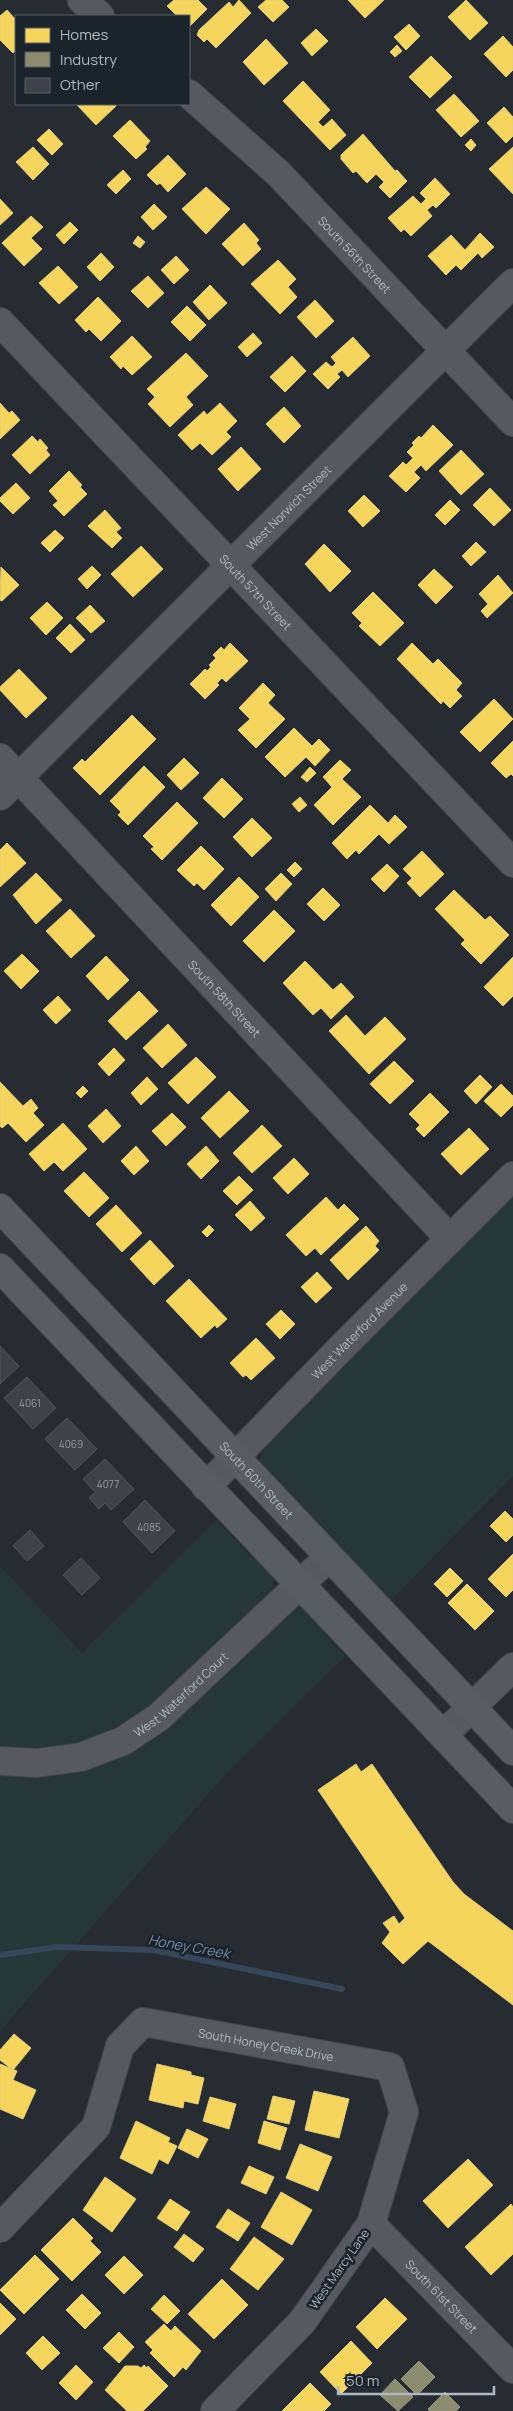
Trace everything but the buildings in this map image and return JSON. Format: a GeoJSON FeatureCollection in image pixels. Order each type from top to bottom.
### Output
{"type":"FeatureCollection","features":[{"type":"Feature","properties":{"kind":"main road","name":"South 60th Street"},"geometry":{"type":"LineString","coordinates":[[0,1208],[234,1458],[513,1750]]}},
{"type":"Feature","properties":{"kind":"main road"},"geometry":{"type":"LineString","coordinates":[[0,1268],[513,1809]]}},
{"type":"Feature","properties":{"kind":"street"},"geometry":{"type":"LineString","coordinates":[[82,0],[99,15]]}},
{"type":"Feature","properties":{"kind":"street","name":"South 56th Street"},"geometry":{"type":"LineString","coordinates":[[190,95],[279,174],[513,422]]}},
{"type":"Feature","properties":{"kind":"street","name":"West Norwich Street"},"geometry":{"type":"LineString","coordinates":[[9,787],[513,283]]}},
{"type":"Feature","properties":{"kind":"street","name":"South 57th Street"},"geometry":{"type":"LineString","coordinates":[[0,322],[513,864]]}},
{"type":"Feature","properties":{"kind":"street","name":"South 58th Street"},"geometry":{"type":"LineString","coordinates":[[0,758],[9,787],[450,1239]]}},
{"type":"Feature","properties":{"kind":"street","name":"West Waterford Avenue"},"geometry":{"type":"LineString","coordinates":[[206,1487],[513,1176]]}},
{"type":"Feature","properties":{"kind":"street","name":"West Waterford Court"},"geometry":{"type":"LineString","coordinates":[[0,1761],[37,1763],[81,1756],[123,1741],[159,1717],[329,1557]]}},
{"type":"Feature","properties":{"kind":"street"},"geometry":{"type":"LineString","coordinates":[[443,1735],[513,1667]]}},
{"type":"Feature","properties":{"kind":"street","name":"South Honey Creek Drive"},"geometry":{"type":"LineString","coordinates":[[0,2228],[96,2127],[120,2046],[143,2022],[390,2067]]}},
{"type":"Feature","properties":{"kind":"street","name":"West Marcy Lane"},"geometry":{"type":"LineString","coordinates":[[215,2411],[302,2322],[371,2224],[404,2112],[390,2067]]}},
{"type":"Feature","properties":{"kind":"street","name":"South 61st Street"},"geometry":{"type":"LineString","coordinates":[[371,2224],[513,2370]]}},
{"type":"Feature","properties":{"kind":"shaded area"},"geometry":{"type":"Polygon","coordinates":[[[513,1194],[513,1476],[391,1600],[289,1492],[279,1491],[261,1465],[261,1455],[280,1429],[513,1194]]]}},
{"type":"Feature","properties":{"kind":"shaded area"},"geometry":{"type":"Polygon","coordinates":[[[216,1520],[250,1556],[258,1557],[275,1577],[271,1592],[173,1685],[130,1719],[108,1731],[61,1745],[32,1748],[0,1747],[0,1566],[82,1653],[216,1520]]]}},
{"type":"Feature","properties":{"kind":"shaded area"},"geometry":{"type":"Polygon","coordinates":[[[302,1608],[307,1609],[326,1626],[326,1637],[345,1656],[226,1774],[0,2031],[0,1774],[123,1754],[152,1739],[181,1715],[291,1611],[302,1608]]]}},
{"type":"Feature","properties":{"kind":"waterway","name":"Honey Creek"},"geometry":{"type":"LineString","coordinates":[[0,1955],[57,1947],[153,1950],[342,1989]]}}]}
